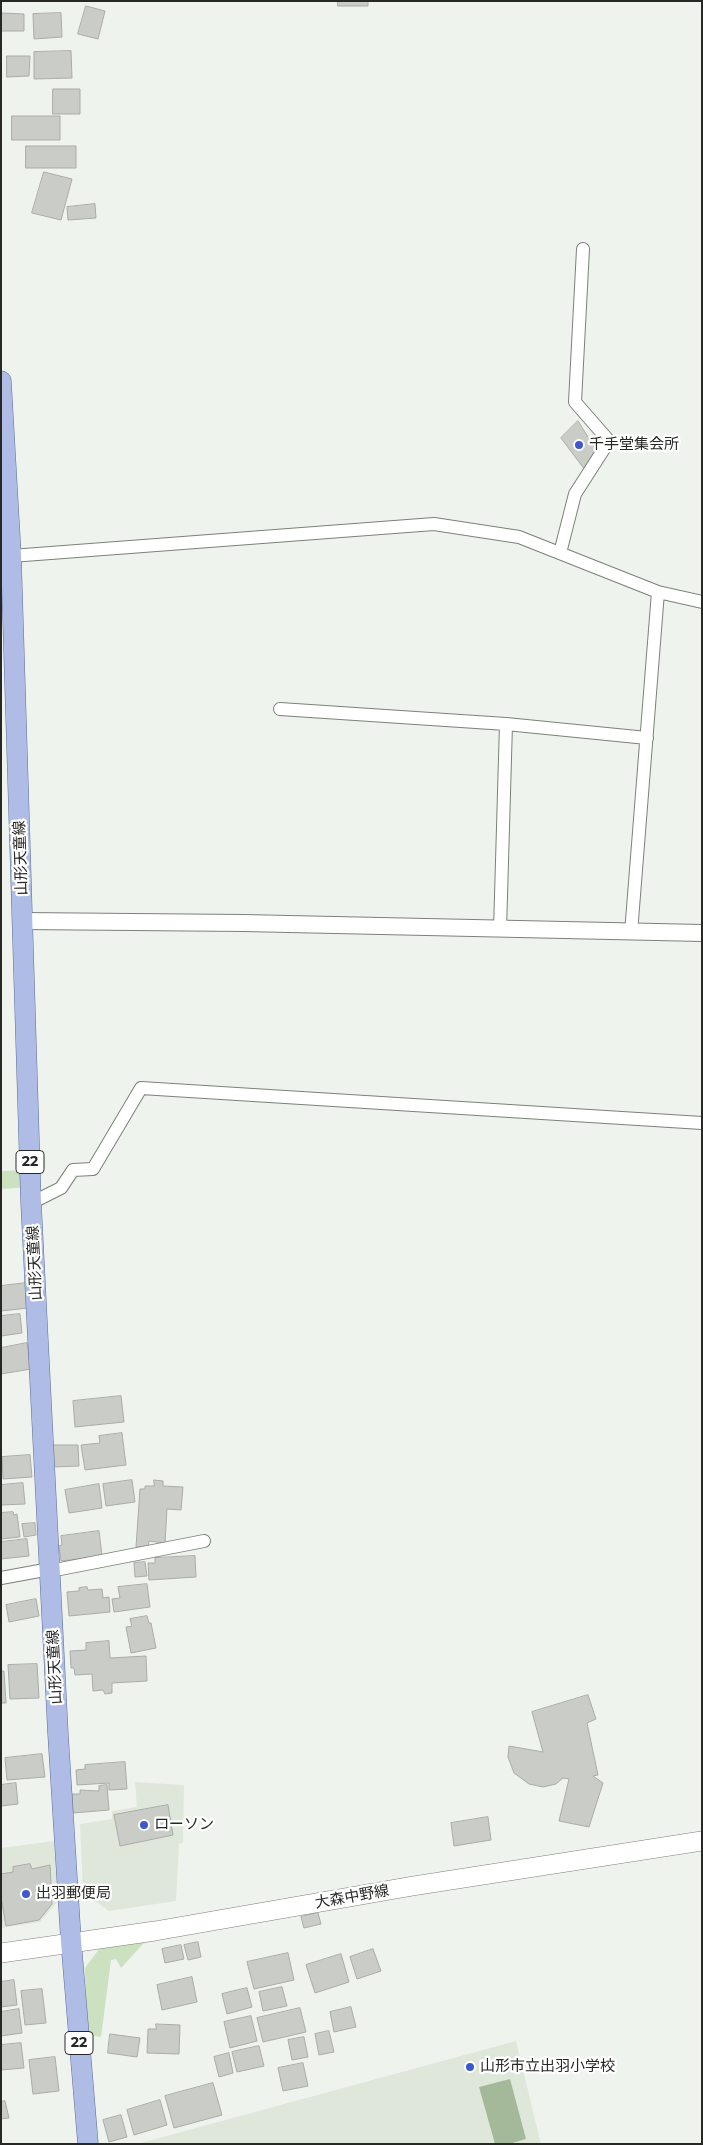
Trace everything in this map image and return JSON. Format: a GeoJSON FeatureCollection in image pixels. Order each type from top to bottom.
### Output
{"type":"FeatureCollection","features":[{"type":"Feature","properties":{"kind":"main road","name":"山形天童線"},"geometry":{"type":"LineString","coordinates":[[1,381],[11,556],[32,1203],[50,1570],[71,1942],[88,2144]]}},
{"type":"Feature","properties":{"kind":"main road","name":"大森中野線"},"geometry":{"type":"LineString","coordinates":[[1,1953],[163,1930],[413,1886],[702,1841]]}},
{"type":"Feature","properties":{"kind":"street"},"geometry":{"type":"LineString","coordinates":[[560,553],[575,494],[609,441],[575,402],[583,249]]}},
{"type":"Feature","properties":{"kind":"street"},"geometry":{"type":"LineString","coordinates":[[11,556],[434,524],[519,537],[658,592],[702,602]]}},
{"type":"Feature","properties":{"kind":"street"},"geometry":{"type":"LineString","coordinates":[[631,933],[658,592]]}},
{"type":"Feature","properties":{"kind":"street"},"geometry":{"type":"LineString","coordinates":[[280,709],[506,724],[646,738]]}},
{"type":"Feature","properties":{"kind":"street"},"geometry":{"type":"LineString","coordinates":[[500,930],[506,724]]}},
{"type":"Feature","properties":{"kind":"street"},"geometry":{"type":"LineString","coordinates":[[22,921],[243,923],[631,933],[702,933]]}},
{"type":"Feature","properties":{"kind":"street"},"geometry":{"type":"LineString","coordinates":[[32,1203],[61,1188],[73,1170],[93,1169],[141,1088],[702,1123]]}},
{"type":"Feature","properties":{"kind":"street"},"geometry":{"type":"LineString","coordinates":[[1,1578],[204,1541]]}},
{"type":"Feature","properties":{"kind":"shaded area"},"geometry":{"type":"Polygon","coordinates":[[[30,1170],[31,1187],[1,1189],[1,1171],[30,1170]]]}},
{"type":"Feature","properties":{"kind":"shaded area"},"geometry":{"type":"Polygon","coordinates":[[[135,1782],[184,1785],[183,1843],[179,1844],[176,1901],[109,1911],[83,1892],[80,1824],[112,1819],[112,1811],[137,1807],[135,1782]]]}},
{"type":"Feature","properties":{"kind":"shaded area"},"geometry":{"type":"Polygon","coordinates":[[[54,1841],[58,1901],[40,1922],[1,1928],[1,1848],[54,1841]]]}},
{"type":"Feature","properties":{"kind":"shaded area"},"geometry":{"type":"Polygon","coordinates":[[[155,1931],[121,1968],[116,1959],[111,1960],[101,2037],[87,2035],[85,1968],[108,1937],[155,1931]]]}},
{"type":"Feature","properties":{"kind":"shaded area","name":"山形市立出羽小学校"},"geometry":{"type":"Polygon","coordinates":[[[516,2041],[541,2144],[137,2144],[516,2041]]]}},
{"type":"Feature","properties":{"kind":"shaded area"},"geometry":{"type":"Polygon","coordinates":[[[510,2079],[526,2139],[509,2144],[495,2144],[479,2087],[510,2079]]]}},
{"type":"Feature","properties":{"kind":"building"},"geometry":{"type":"Polygon","coordinates":[[[338,1],[368,1],[368,6],[338,6],[338,1]]]}},
{"type":"Feature","properties":{"kind":"building"},"geometry":{"type":"Polygon","coordinates":[[[86,6],[105,11],[98,39],[78,34],[86,6]]]}},
{"type":"Feature","properties":{"kind":"building"},"geometry":{"type":"Polygon","coordinates":[[[1,13],[24,14],[24,31],[1,31],[1,13]]]}},
{"type":"Feature","properties":{"kind":"building"},"geometry":{"type":"Polygon","coordinates":[[[61,13],[62,37],[34,39],[33,14],[61,13]]]}},
{"type":"Feature","properties":{"kind":"building"},"geometry":{"type":"Polygon","coordinates":[[[71,51],[72,78],[34,79],[34,52],[71,51]]]}},
{"type":"Feature","properties":{"kind":"building"},"geometry":{"type":"Polygon","coordinates":[[[7,56],[30,56],[29,76],[7,77],[7,56]]]}},
{"type":"Feature","properties":{"kind":"building"},"geometry":{"type":"Polygon","coordinates":[[[53,89],[80,89],[80,114],[53,114],[53,89]]]}},
{"type":"Feature","properties":{"kind":"building"},"geometry":{"type":"Polygon","coordinates":[[[12,116],[60,116],[60,140],[12,140],[12,116]]]}},
{"type":"Feature","properties":{"kind":"building"},"geometry":{"type":"Polygon","coordinates":[[[26,146],[76,146],[76,168],[26,168],[26,146]]]}},
{"type":"Feature","properties":{"kind":"building"},"geometry":{"type":"Polygon","coordinates":[[[44,172],[72,179],[61,220],[32,213],[44,172]]]}},
{"type":"Feature","properties":{"kind":"building"},"geometry":{"type":"Polygon","coordinates":[[[95,204],[96,218],[68,220],[67,207],[95,204]]]}},
{"type":"Feature","properties":{"kind":"building","name":"千手堂集会所"},"geometry":{"type":"Polygon","coordinates":[[[578,421],[600,456],[585,470],[561,438],[578,421]]]}},
{"type":"Feature","properties":{"kind":"building"},"geometry":{"type":"Polygon","coordinates":[[[26,1283],[28,1308],[1,1311],[1,1286],[26,1283]]]}},
{"type":"Feature","properties":{"kind":"building"},"geometry":{"type":"Polygon","coordinates":[[[20,1314],[22,1333],[1,1336],[1,1316],[20,1314]]]}},
{"type":"Feature","properties":{"kind":"building"},"geometry":{"type":"Polygon","coordinates":[[[27,1343],[31,1369],[1,1374],[1,1348],[27,1343]]]}},
{"type":"Feature","properties":{"kind":"building"},"geometry":{"type":"Polygon","coordinates":[[[121,1396],[124,1422],[75,1427],[73,1401],[121,1396]]]}},
{"type":"Feature","properties":{"kind":"building"},"geometry":{"type":"Polygon","coordinates":[[[122,1433],[126,1465],[85,1470],[81,1445],[100,1443],[99,1436],[122,1433]]]}},
{"type":"Feature","properties":{"kind":"building"},"geometry":{"type":"Polygon","coordinates":[[[53,1445],[78,1445],[79,1466],[53,1467],[53,1445]]]}},
{"type":"Feature","properties":{"kind":"building"},"geometry":{"type":"Polygon","coordinates":[[[30,1455],[32,1477],[3,1479],[2,1457],[30,1455]]]}},
{"type":"Feature","properties":{"kind":"building"},"geometry":{"type":"Polygon","coordinates":[[[132,1480],[135,1502],[106,1506],[103,1484],[132,1480]]]}},
{"type":"Feature","properties":{"kind":"building"},"geometry":{"type":"Polygon","coordinates":[[[154,1480],[163,1481],[163,1486],[183,1487],[181,1510],[167,1509],[165,1543],[149,1541],[148,1548],[136,1547],[140,1489],[145,1489],[145,1486],[154,1486],[154,1480]]]}},
{"type":"Feature","properties":{"kind":"building"},"geometry":{"type":"Polygon","coordinates":[[[23,1483],[25,1504],[1,1505],[1,1485],[23,1483]]]}},
{"type":"Feature","properties":{"kind":"building"},"geometry":{"type":"Polygon","coordinates":[[[99,1484],[102,1508],[69,1513],[65,1490],[99,1484]]]}},
{"type":"Feature","properties":{"kind":"building"},"geometry":{"type":"Polygon","coordinates":[[[13,1512],[14,1515],[17,1514],[20,1537],[1,1539],[1,1513],[13,1512]]]}},
{"type":"Feature","properties":{"kind":"building"},"geometry":{"type":"Polygon","coordinates":[[[35,1523],[36,1535],[24,1537],[22,1524],[35,1523]]]}},
{"type":"Feature","properties":{"kind":"building"},"geometry":{"type":"Polygon","coordinates":[[[99,1531],[102,1556],[61,1561],[59,1546],[62,1545],[61,1536],[99,1531]]]}},
{"type":"Feature","properties":{"kind":"building"},"geometry":{"type":"Polygon","coordinates":[[[27,1539],[29,1556],[1,1559],[1,1542],[27,1539]]]}},
{"type":"Feature","properties":{"kind":"building"},"geometry":{"type":"Polygon","coordinates":[[[195,1556],[196,1577],[149,1580],[148,1563],[155,1563],[155,1558],[195,1556]]]}},
{"type":"Feature","properties":{"kind":"building"},"geometry":{"type":"Polygon","coordinates":[[[145,1562],[147,1576],[135,1577],[134,1563],[145,1562]]]}},
{"type":"Feature","properties":{"kind":"building"},"geometry":{"type":"Polygon","coordinates":[[[147,1584],[150,1607],[114,1612],[112,1599],[120,1598],[118,1587],[147,1584]]]}},
{"type":"Feature","properties":{"kind":"building"},"geometry":{"type":"Polygon","coordinates":[[[87,1587],[88,1590],[102,1589],[103,1598],[109,1597],[110,1612],[69,1616],[67,1592],[79,1591],[79,1588],[87,1587]]]}},
{"type":"Feature","properties":{"kind":"building"},"geometry":{"type":"Polygon","coordinates":[[[36,1599],[39,1616],[9,1622],[6,1605],[36,1599]]]}},
{"type":"Feature","properties":{"kind":"building"},"geometry":{"type":"Polygon","coordinates":[[[147,1616],[149,1623],[151,1623],[156,1648],[131,1653],[126,1627],[132,1626],[130,1619],[147,1616]]]}},
{"type":"Feature","properties":{"kind":"building"},"geometry":{"type":"Polygon","coordinates":[[[109,1641],[110,1658],[146,1656],[147,1681],[112,1683],[112,1693],[105,1694],[103,1690],[93,1691],[92,1674],[75,1675],[74,1668],[71,1668],[70,1651],[86,1650],[86,1643],[109,1641]]]}},
{"type":"Feature","properties":{"kind":"building"},"geometry":{"type":"Polygon","coordinates":[[[37,1664],[39,1698],[10,1699],[8,1665],[37,1664]]]}},
{"type":"Feature","properties":{"kind":"building"},"geometry":{"type":"Polygon","coordinates":[[[1,1671],[4,1671],[6,1703],[1,1703],[1,1671]]]}},
{"type":"Feature","properties":{"kind":"building"},"geometry":{"type":"Polygon","coordinates":[[[588,1695],[596,1719],[587,1723],[598,1775],[593,1776],[603,1783],[589,1827],[559,1821],[569,1779],[563,1778],[556,1784],[543,1787],[529,1784],[514,1773],[508,1757],[509,1746],[543,1752],[532,1712],[588,1695]]]}},
{"type":"Feature","properties":{"kind":"building"},"geometry":{"type":"Polygon","coordinates":[[[42,1754],[45,1777],[7,1780],[5,1758],[42,1754]]]}},
{"type":"Feature","properties":{"kind":"building"},"geometry":{"type":"Polygon","coordinates":[[[125,1762],[127,1789],[109,1790],[109,1783],[77,1785],[76,1770],[85,1769],[85,1765],[125,1762]]]}},
{"type":"Feature","properties":{"kind":"building"},"geometry":{"type":"Polygon","coordinates":[[[16,1783],[18,1804],[1,1806],[1,1785],[16,1783]]]}},
{"type":"Feature","properties":{"kind":"building"},"geometry":{"type":"Polygon","coordinates":[[[107,1785],[109,1810],[73,1813],[72,1794],[80,1794],[80,1790],[99,1791],[99,1786],[107,1785]]]}},
{"type":"Feature","properties":{"kind":"building","name":"ローソン"},"geometry":{"type":"Polygon","coordinates":[[[168,1805],[173,1835],[120,1846],[114,1815],[168,1805]]]}},
{"type":"Feature","properties":{"kind":"building"},"geometry":{"type":"Polygon","coordinates":[[[488,1817],[491,1840],[454,1846],[451,1823],[488,1817]]]}},
{"type":"Feature","properties":{"kind":"building"},"geometry":{"type":"Polygon","coordinates":[[[30,1864],[32,1869],[50,1865],[52,1904],[39,1920],[6,1926],[1,1897],[1,1874],[13,1872],[13,1867],[30,1864]]]}},
{"type":"Feature","properties":{"kind":"building"},"geometry":{"type":"Polygon","coordinates":[[[318,1913],[321,1924],[304,1928],[301,1917],[318,1913]]]}},
{"type":"Feature","properties":{"kind":"building"},"geometry":{"type":"Polygon","coordinates":[[[198,1942],[201,1957],[188,1960],[184,1945],[198,1942]]]}},
{"type":"Feature","properties":{"kind":"building"},"geometry":{"type":"Polygon","coordinates":[[[181,1945],[184,1959],[165,1963],[162,1949],[181,1945]]]}},
{"type":"Feature","properties":{"kind":"building"},"geometry":{"type":"Polygon","coordinates":[[[373,1949],[381,1971],[357,1979],[350,1957],[373,1949]]]}},
{"type":"Feature","properties":{"kind":"building"},"geometry":{"type":"Polygon","coordinates":[[[288,1953],[294,1980],[254,1989],[247,1962],[288,1953]]]}},
{"type":"Feature","properties":{"kind":"building"},"geometry":{"type":"Polygon","coordinates":[[[341,1954],[349,1982],[315,1993],[306,1965],[341,1954]]]}},
{"type":"Feature","properties":{"kind":"building"},"geometry":{"type":"Polygon","coordinates":[[[192,1977],[197,2002],[162,2010],[157,1985],[192,1977]]]}},
{"type":"Feature","properties":{"kind":"building"},"geometry":{"type":"Polygon","coordinates":[[[14,1980],[17,2005],[1,2007],[1,1982],[14,1980]]]}},
{"type":"Feature","properties":{"kind":"building"},"geometry":{"type":"Polygon","coordinates":[[[282,1987],[287,2006],[263,2011],[259,1992],[282,1987]]]}},
{"type":"Feature","properties":{"kind":"building"},"geometry":{"type":"Polygon","coordinates":[[[247,1988],[252,2007],[227,2014],[222,1994],[247,1988]]]}},
{"type":"Feature","properties":{"kind":"building"},"geometry":{"type":"Polygon","coordinates":[[[42,1989],[46,2023],[25,2025],[21,1991],[42,1989]]]}},
{"type":"Feature","properties":{"kind":"building"},"geometry":{"type":"Polygon","coordinates":[[[351,2007],[356,2027],[334,2032],[330,2012],[351,2007]]]}},
{"type":"Feature","properties":{"kind":"building"},"geometry":{"type":"Polygon","coordinates":[[[300,2008],[306,2032],[263,2042],[257,2018],[300,2008]]]}},
{"type":"Feature","properties":{"kind":"building"},"geometry":{"type":"Polygon","coordinates":[[[19,2009],[22,2033],[1,2036],[1,2012],[19,2009]]]}},
{"type":"Feature","properties":{"kind":"building"},"geometry":{"type":"Polygon","coordinates":[[[251,2016],[257,2041],[230,2048],[224,2022],[251,2016]]]}},
{"type":"Feature","properties":{"kind":"building"},"geometry":{"type":"Polygon","coordinates":[[[156,2024],[180,2025],[179,2054],[147,2053],[148,2029],[156,2029],[156,2024]]]}},
{"type":"Feature","properties":{"kind":"building"},"geometry":{"type":"Polygon","coordinates":[[[329,2031],[334,2052],[319,2055],[315,2034],[329,2031]]]}},
{"type":"Feature","properties":{"kind":"building"},"geometry":{"type":"Polygon","coordinates":[[[110,2034],[140,2038],[137,2057],[108,2053],[110,2034]]]}},
{"type":"Feature","properties":{"kind":"building"},"geometry":{"type":"Polygon","coordinates":[[[304,2037],[308,2057],[292,2060],[288,2040],[304,2037]]]}},
{"type":"Feature","properties":{"kind":"building"},"geometry":{"type":"Polygon","coordinates":[[[21,2043],[24,2068],[1,2070],[1,2045],[21,2043]]]}},
{"type":"Feature","properties":{"kind":"building"},"geometry":{"type":"Polygon","coordinates":[[[259,2046],[264,2066],[237,2072],[232,2052],[259,2046]]]}},
{"type":"Feature","properties":{"kind":"building"},"geometry":{"type":"Polygon","coordinates":[[[229,2053],[233,2073],[219,2077],[214,2057],[229,2053]]]}},
{"type":"Feature","properties":{"kind":"building"},"geometry":{"type":"Polygon","coordinates":[[[55,2057],[59,2091],[33,2094],[29,2060],[55,2057]]]}},
{"type":"Feature","properties":{"kind":"building"},"geometry":{"type":"Polygon","coordinates":[[[303,2063],[308,2086],[283,2091],[278,2068],[303,2063]]]}},
{"type":"Feature","properties":{"kind":"building"},"geometry":{"type":"Polygon","coordinates":[[[213,2083],[222,2115],[174,2128],[165,2096],[213,2083]]]}},
{"type":"Feature","properties":{"kind":"building"},"geometry":{"type":"Polygon","coordinates":[[[160,2100],[167,2125],[134,2135],[127,2110],[160,2100]]]}},
{"type":"Feature","properties":{"kind":"building"},"geometry":{"type":"Polygon","coordinates":[[[5,2101],[9,2118],[1,2119],[1,2102],[5,2101]]]}},
{"type":"Feature","properties":{"kind":"building"},"geometry":{"type":"Polygon","coordinates":[[[121,2115],[127,2137],[109,2142],[103,2120],[121,2115]]]}},
{"type":"Feature","properties":{"kind":"place","name":"千手堂集会所"},"geometry":{"type":"Point","coordinates":[579,445]}},
{"type":"Feature","properties":{"kind":"place","name":"ローソン"},"geometry":{"type":"Point","coordinates":[144,1825]}},
{"type":"Feature","properties":{"kind":"place","name":"出羽郵便局"},"geometry":{"type":"Point","coordinates":[26,1894]}},
{"type":"Feature","properties":{"kind":"place","name":"山形市立出羽小学校"},"geometry":{"type":"Point","coordinates":[470,2067]}}]}
